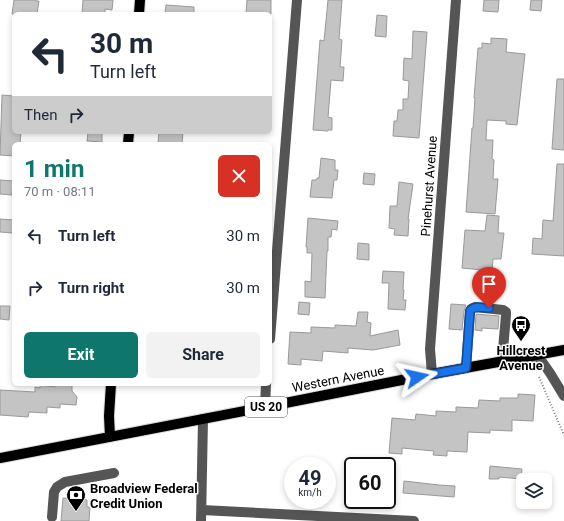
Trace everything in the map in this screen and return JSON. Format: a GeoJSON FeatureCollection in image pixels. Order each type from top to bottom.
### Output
{"type":"FeatureCollection","features":[{"type":"Feature","properties":{"kind":"main road"},"geometry":{"type":"LineString","coordinates":[[139,12],[140,0]]}},
{"type":"Feature","properties":{"kind":"main road","name":"Western Avenue"},"geometry":{"type":"LineString","coordinates":[[0,458],[432,374],[564,350]]}},
{"type":"Feature","properties":{"kind":"main road"},"geometry":{"type":"LineString","coordinates":[[110,437],[109,416],[111,386]]}},
{"type":"Feature","properties":{"kind":"street"},"geometry":{"type":"LineString","coordinates":[[272,287],[273,255],[297,0]]}},
{"type":"Feature","properties":{"kind":"street","name":"Pinehurst Avenue"},"geometry":{"type":"LineString","coordinates":[[432,374],[430,349],[456,0]]}},
{"type":"Feature","properties":{"kind":"street"},"geometry":{"type":"LineString","coordinates":[[466,368],[470,312],[471,309],[475,307],[502,310],[506,312],[502,361]]}},
{"type":"Feature","properties":{"kind":"street"},"geometry":{"type":"LineString","coordinates":[[532,356],[543,363],[564,396]]}},
{"type":"Feature","properties":{"kind":"street"},"geometry":{"type":"LineString","coordinates":[[265,407],[266,386]]}},
{"type":"Feature","properties":{"kind":"street"},"geometry":{"type":"LineString","coordinates":[[201,521],[203,419]]}},
{"type":"Feature","properties":{"kind":"street"},"geometry":{"type":"LineString","coordinates":[[52,517],[54,492],[57,487],[65,482],[114,473]]}},
{"type":"Feature","properties":{"kind":"street"},"geometry":{"type":"LineString","coordinates":[[202,510],[414,521]]}},
{"type":"Feature","properties":{"kind":"path"},"geometry":{"type":"LineString","coordinates":[[538,376],[564,434]]}},
{"type":"Feature","properties":{"kind":"building"},"geometry":{"type":"Polygon","coordinates":[[[14,0],[39,1],[37,12],[12,12],[14,0]]]}},
{"type":"Feature","properties":{"kind":"building"},"geometry":{"type":"Polygon","coordinates":[[[83,0],[113,0],[112,10],[105,9],[105,12],[82,12],[83,0]]]}},
{"type":"Feature","properties":{"kind":"building"},"geometry":{"type":"Polygon","coordinates":[[[247,0],[271,0],[271,12],[246,12],[247,0]]]}},
{"type":"Feature","properties":{"kind":"building"},"geometry":{"type":"Polygon","coordinates":[[[328,0],[342,0],[339,39],[342,40],[340,67],[344,67],[343,81],[331,80],[328,117],[332,118],[332,130],[328,131],[313,130],[320,40],[324,41],[328,0]]]}},
{"type":"Feature","properties":{"kind":"building"},"geometry":{"type":"Polygon","coordinates":[[[484,0],[499,0],[498,12],[483,11],[484,0]]]}},
{"type":"Feature","properties":{"kind":"building"},"geometry":{"type":"Polygon","coordinates":[[[531,0],[542,0],[541,11],[530,10],[531,0]]]}},
{"type":"Feature","properties":{"kind":"building"},"geometry":{"type":"Polygon","coordinates":[[[166,5],[194,7],[194,12],[165,12],[166,5]]]}},
{"type":"Feature","properties":{"kind":"building"},"geometry":{"type":"Polygon","coordinates":[[[377,15],[387,16],[386,37],[375,36],[377,15]]]}},
{"type":"Feature","properties":{"kind":"building"},"geometry":{"type":"Polygon","coordinates":[[[413,31],[427,32],[419,138],[393,136],[394,121],[397,121],[398,110],[403,110],[403,99],[408,99],[409,81],[403,80],[404,58],[412,59],[413,31]]]}},
{"type":"Feature","properties":{"kind":"building"},"geometry":{"type":"Polygon","coordinates":[[[491,38],[507,39],[506,52],[525,54],[517,125],[506,124],[506,121],[487,120],[486,140],[493,140],[493,179],[498,179],[495,214],[466,212],[478,48],[482,48],[482,43],[491,44],[491,38]]]}},
{"type":"Feature","properties":{"kind":"building"},"geometry":{"type":"Polygon","coordinates":[[[557,79],[564,79],[564,150],[552,149],[557,79]]]}},
{"type":"Feature","properties":{"kind":"building"},"geometry":{"type":"Polygon","coordinates":[[[2,95],[12,96],[12,134],[21,134],[20,142],[12,142],[12,156],[0,155],[2,95]]]}},
{"type":"Feature","properties":{"kind":"building"},"geometry":{"type":"Polygon","coordinates":[[[88,134],[102,134],[102,142],[87,141],[88,134]]]}},
{"type":"Feature","properties":{"kind":"building"},"geometry":{"type":"Polygon","coordinates":[[[159,134],[183,134],[182,142],[158,142],[159,134]]]}},
{"type":"Feature","properties":{"kind":"building"},"geometry":{"type":"Polygon","coordinates":[[[321,158],[335,160],[335,170],[338,170],[337,180],[334,180],[332,198],[310,197],[312,180],[319,178],[321,158]]]}},
{"type":"Feature","properties":{"kind":"building"},"geometry":{"type":"Polygon","coordinates":[[[557,164],[564,164],[564,256],[532,254],[533,238],[542,239],[543,220],[553,221],[557,164]]]}},
{"type":"Feature","properties":{"kind":"building"},"geometry":{"type":"Polygon","coordinates":[[[364,173],[375,174],[374,185],[363,184],[364,173]]]}},
{"type":"Feature","properties":{"kind":"building"},"geometry":{"type":"Polygon","coordinates":[[[0,180],[12,181],[12,195],[0,194],[0,180]]]}},
{"type":"Feature","properties":{"kind":"building"},"geometry":{"type":"Polygon","coordinates":[[[399,182],[413,184],[408,219],[408,236],[394,235],[395,229],[389,228],[390,206],[397,206],[399,182]]]}},
{"type":"Feature","properties":{"kind":"building"},"geometry":{"type":"Polygon","coordinates":[[[487,215],[499,216],[498,233],[504,233],[501,259],[493,259],[492,271],[462,268],[465,230],[485,231],[487,215]]]}},
{"type":"Feature","properties":{"kind":"building"},"geometry":{"type":"Polygon","coordinates":[[[308,218],[338,221],[337,230],[332,229],[331,237],[328,237],[325,298],[305,297],[305,281],[311,282],[312,253],[307,253],[306,247],[308,218]]]}},
{"type":"Feature","properties":{"kind":"building"},"geometry":{"type":"Polygon","coordinates":[[[0,219],[12,220],[12,233],[0,232],[0,219]]]}},
{"type":"Feature","properties":{"kind":"building"},"geometry":{"type":"Polygon","coordinates":[[[358,243],[369,244],[369,260],[357,259],[358,243]]]}},
{"type":"Feature","properties":{"kind":"building"},"geometry":{"type":"Polygon","coordinates":[[[383,271],[404,272],[403,300],[406,300],[405,310],[388,309],[389,283],[382,283],[383,271]]]}},
{"type":"Feature","properties":{"kind":"building"},"geometry":{"type":"Polygon","coordinates":[[[299,302],[310,303],[309,315],[298,314],[299,302]]]}},
{"type":"Feature","properties":{"kind":"building"},"geometry":{"type":"Polygon","coordinates":[[[451,304],[466,305],[462,330],[449,329],[451,304]]]}},
{"type":"Feature","properties":{"kind":"building"},"geometry":{"type":"Polygon","coordinates":[[[0,306],[10,306],[9,320],[0,319],[0,306]]]}},
{"type":"Feature","properties":{"kind":"building"},"geometry":{"type":"Polygon","coordinates":[[[358,312],[368,312],[367,322],[371,323],[370,336],[398,330],[400,345],[373,350],[348,348],[348,353],[323,351],[322,361],[301,359],[301,365],[288,364],[290,332],[311,333],[311,327],[335,328],[335,325],[356,326],[358,312]]]}},
{"type":"Feature","properties":{"kind":"building"},"geometry":{"type":"Polygon","coordinates":[[[476,314],[499,316],[498,329],[482,328],[482,331],[475,330],[476,314]]]}},
{"type":"Feature","properties":{"kind":"building"},"geometry":{"type":"Polygon","coordinates":[[[72,386],[72,391],[77,397],[76,405],[60,404],[60,408],[47,407],[47,413],[29,412],[28,417],[0,415],[0,390],[35,392],[35,387],[72,386]]]}},
{"type":"Feature","properties":{"kind":"building"},"geometry":{"type":"Polygon","coordinates":[[[518,394],[535,395],[533,421],[512,420],[512,431],[490,430],[490,433],[468,432],[467,452],[447,451],[447,456],[433,455],[434,451],[402,448],[402,454],[389,453],[392,418],[415,420],[416,414],[436,416],[436,411],[456,412],[456,407],[478,408],[479,400],[500,401],[500,398],[518,398],[518,394]]]}},
{"type":"Feature","properties":{"kind":"building"},"geometry":{"type":"Polygon","coordinates":[[[490,466],[522,469],[522,473],[516,473],[516,479],[499,477],[499,479],[489,479],[490,466]]]}},
{"type":"Feature","properties":{"kind":"building"},"geometry":{"type":"Polygon","coordinates":[[[404,481],[455,486],[454,497],[403,493],[404,481]]]}},
{"type":"Feature","properties":{"kind":"building","name":"Broadview Federal Credit Union"},"geometry":{"type":"Polygon","coordinates":[[[63,498],[87,500],[87,507],[90,507],[89,521],[61,521],[63,498]]]}},
{"type":"Feature","properties":{"kind":"place","name":"Hillcrest Avenue"},"geometry":{"type":"Point","coordinates":[521,342]}},
{"type":"Feature","properties":{"kind":"place","name":"Broadview Federal Credit Union"},"geometry":{"type":"Point","coordinates":[76,512]}},
{"type":"Feature","properties":{"kind":"route"},"geometry":{"type":"LineString","coordinates":[[417,377],[466,368],[470,311],[475,307],[489,308]]}}]}
